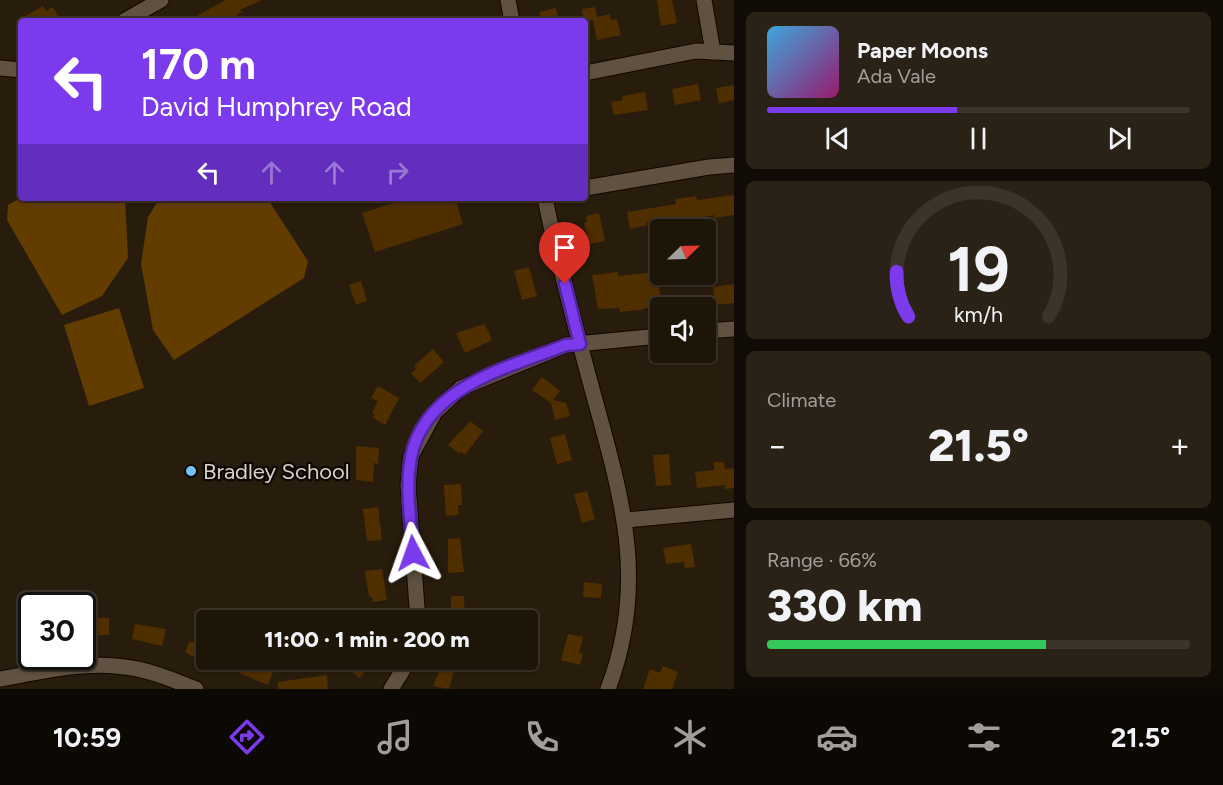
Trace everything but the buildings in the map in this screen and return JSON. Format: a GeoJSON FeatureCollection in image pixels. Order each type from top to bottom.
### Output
{"type":"FeatureCollection","features":[{"type":"Feature","properties":{"kind":"street"},"geometry":{"type":"LineString","coordinates":[[508,0],[511,18]]}},
{"type":"Feature","properties":{"kind":"street"},"geometry":{"type":"LineString","coordinates":[[704,0],[713,52]]}},
{"type":"Feature","properties":{"kind":"street"},"geometry":{"type":"LineString","coordinates":[[129,18],[154,2]]}},
{"type":"Feature","properties":{"kind":"street"},"geometry":{"type":"LineString","coordinates":[[588,72],[696,51],[734,52]]}},
{"type":"Feature","properties":{"kind":"street"},"geometry":{"type":"LineString","coordinates":[[0,68],[18,70]]}},
{"type":"Feature","properties":{"kind":"street"},"geometry":{"type":"LineString","coordinates":[[588,188],[709,167],[734,165]]}},
{"type":"Feature","properties":{"kind":"street"},"geometry":{"type":"LineString","coordinates":[[545,201],[626,520],[629,581],[624,631],[608,689]]}},
{"type":"Feature","properties":{"kind":"street"},"geometry":{"type":"LineString","coordinates":[[716,331],[734,329]]}},
{"type":"Feature","properties":{"kind":"street"},"geometry":{"type":"LineString","coordinates":[[417,610],[408,485],[411,456],[424,428],[446,400],[461,388],[566,345],[650,337]]}},
{"type":"Feature","properties":{"kind":"street"},"geometry":{"type":"LineString","coordinates":[[626,520],[734,510]]}},
{"type":"Feature","properties":{"kind":"street"},"geometry":{"type":"LineString","coordinates":[[0,678],[79,667],[113,665],[153,673],[196,689]]}},
{"type":"Feature","properties":{"kind":"street"},"geometry":{"type":"LineString","coordinates":[[391,689],[403,670]]}},
{"type":"Feature","properties":{"kind":"shaded area"},"geometry":{"type":"Polygon","coordinates":[[[18,200],[125,201],[128,258],[102,296],[62,315],[7,220],[8,205],[18,200]]]}},
{"type":"Feature","properties":{"kind":"shaded area"},"geometry":{"type":"Polygon","coordinates":[[[158,201],[269,201],[308,261],[304,278],[174,360],[153,330],[141,264],[148,217],[158,201]]]}},
{"type":"Feature","properties":{"kind":"shaded area"},"geometry":{"type":"Polygon","coordinates":[[[119,308],[144,388],[89,406],[64,325],[119,308]]]}},
{"type":"Feature","properties":{"kind":"place","name":"Bradley School"},"geometry":{"type":"Point","coordinates":[191,471]}},
{"type":"Feature","properties":{"kind":"route"},"geometry":{"type":"LineString","coordinates":[[413,553],[408,485],[411,456],[417,440],[435,412],[461,388],[478,379],[566,345],[580,344],[565,284]]}}]}
